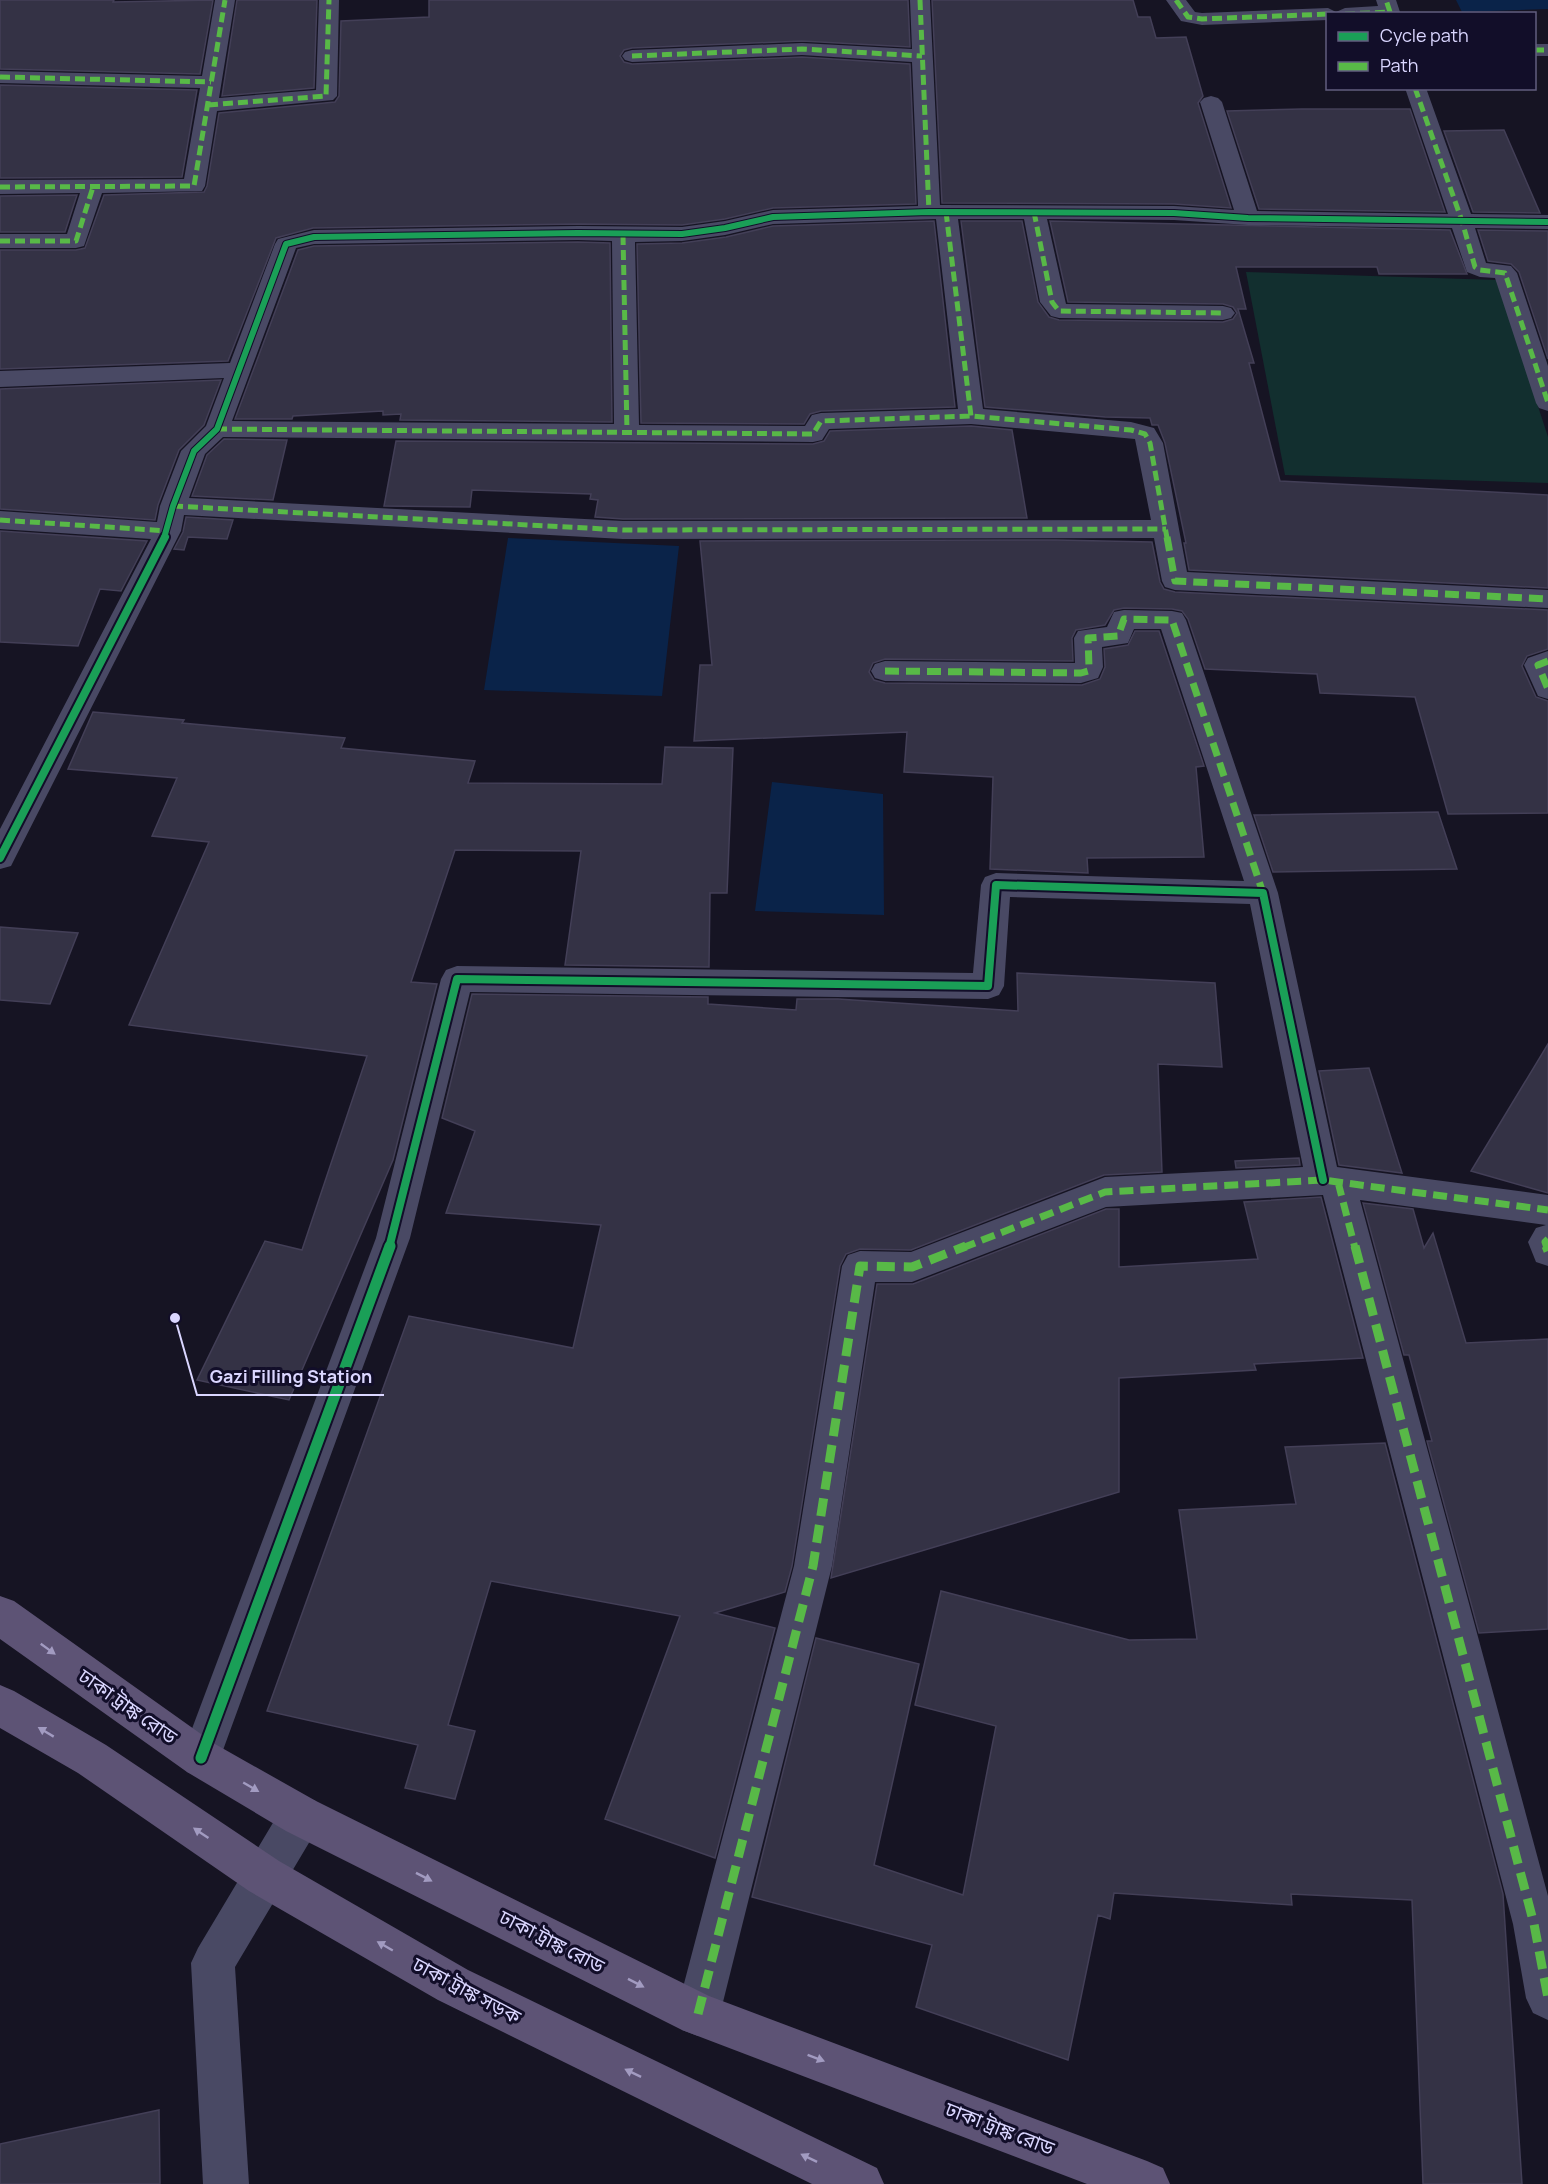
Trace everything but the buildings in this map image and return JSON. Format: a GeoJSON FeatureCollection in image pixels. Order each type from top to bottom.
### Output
{"type":"FeatureCollection","features":[{"type":"Feature","properties":{"kind":"main road","name":"ঢাকা ট্রাঙ্ক রোড"},"geometry":{"type":"LineString","coordinates":[[0,1615],[201,1758],[302,1816],[698,2014],[1147,2184]]}},
{"type":"Feature","properties":{"kind":"main road","name":"ঢাকা ট্রাঙ্ক সড়ক"},"geometry":{"type":"LineString","coordinates":[[0,1705],[92,1759],[264,1876],[453,1985],[861,2184]]}},
{"type":"Feature","properties":{"kind":"street"},"geometry":{"type":"LineString","coordinates":[[0,187],[194,186],[225,0]]}},
{"type":"Feature","properties":{"kind":"street"},"geometry":{"type":"LineString","coordinates":[[208,105],[326,96],[329,0]]}},
{"type":"Feature","properties":{"kind":"street"},"geometry":{"type":"LineString","coordinates":[[920,0],[922,56],[937,212],[971,417]]}},
{"type":"Feature","properties":{"kind":"street"},"geometry":{"type":"LineString","coordinates":[[1176,0],[1188,17],[1202,19],[1326,14]]}},
{"type":"Feature","properties":{"kind":"street"},"geometry":{"type":"LineString","coordinates":[[1360,12],[1389,8]]}},
{"type":"Feature","properties":{"kind":"street"},"geometry":{"type":"LineString","coordinates":[[632,56],[802,49],[922,56]]}},
{"type":"Feature","properties":{"kind":"street"},"geometry":{"type":"LineString","coordinates":[[0,77],[211,82]]}},
{"type":"Feature","properties":{"kind":"street"},"geometry":{"type":"LineString","coordinates":[[1416,90],[1462,221],[1476,270],[1499,270],[1505,273],[1548,403]]}},
{"type":"Feature","properties":{"kind":"street"},"geometry":{"type":"LineString","coordinates":[[1211,102],[1248,218]]}},
{"type":"Feature","properties":{"kind":"street"},"geometry":{"type":"LineString","coordinates":[[0,241],[76,241],[93,187]]}},
{"type":"Feature","properties":{"kind":"street"},"geometry":{"type":"LineString","coordinates":[[0,858],[170,519],[194,451],[217,429],[237,370],[286,244],[314,237],[578,232],[622,235],[682,234],[725,228],[774,217],[937,212],[1174,213],[1248,218],[1548,222]]}},
{"type":"Feature","properties":{"kind":"street"},"geometry":{"type":"LineString","coordinates":[[1034,212],[1052,302],[1059,311],[1223,313]]}},
{"type":"Feature","properties":{"kind":"street"},"geometry":{"type":"LineString","coordinates":[[622,235],[627,432]]}},
{"type":"Feature","properties":{"kind":"street"},"geometry":{"type":"LineString","coordinates":[[0,379],[237,370]]}},
{"type":"Feature","properties":{"kind":"street"},"geometry":{"type":"LineString","coordinates":[[217,429],[813,434],[821,421],[971,417],[1131,430],[1145,434],[1150,443],[1175,580],[1548,599]]}},
{"type":"Feature","properties":{"kind":"street"},"geometry":{"type":"LineString","coordinates":[[0,520],[170,519],[623,530],[1166,529]]}},
{"type":"Feature","properties":{"kind":"street"},"geometry":{"type":"LineString","coordinates":[[885,671],[1081,673],[1088,671],[1089,667],[1088,638],[1118,636],[1124,619],[1172,620],[1263,893],[1331,1181],[1534,1924],[1548,1998]]}},
{"type":"Feature","properties":{"kind":"street"},"geometry":{"type":"LineString","coordinates":[[1548,661],[1538,665],[1548,689]]}},
{"type":"Feature","properties":{"kind":"street"},"geometry":{"type":"LineString","coordinates":[[201,1758],[393,1238],[457,979],[988,986],[996,885],[1263,893]]}},
{"type":"Feature","properties":{"kind":"street"},"geometry":{"type":"LineString","coordinates":[[698,2014],[813,1566],[860,1266],[912,1267],[1105,1192],[1331,1181],[1548,1210]]}},
{"type":"Feature","properties":{"kind":"street"},"geometry":{"type":"LineString","coordinates":[[1548,1239],[1545,1242],[1548,1251]]}},
{"type":"Feature","properties":{"kind":"street"},"geometry":{"type":"LineString","coordinates":[[226,2184],[213,1963],[302,1816]]}},
{"type":"Feature","properties":{"kind":"green space"},"geometry":{"type":"Polygon","coordinates":[[[1246,272],[1497,280],[1548,437],[1548,483],[1285,475],[1246,272]]]}},
{"type":"Feature","properties":{"kind":"water"},"geometry":{"type":"Polygon","coordinates":[[[1456,0],[1548,0],[1548,9],[1462,12],[1456,0]]]}},
{"type":"Feature","properties":{"kind":"water"},"geometry":{"type":"Polygon","coordinates":[[[508,538],[679,546],[662,696],[484,690],[508,538]]]}},
{"type":"Feature","properties":{"kind":"water"},"geometry":{"type":"Polygon","coordinates":[[[772,782],[883,794],[884,915],[755,911],[772,782]]]}},
{"type":"Feature","properties":{"kind":"marked path"},"geometry":{"type":"LineString","coordinates":[[0,187],[194,186],[225,0]]}},
{"type":"Feature","properties":{"kind":"marked path"},"geometry":{"type":"LineString","coordinates":[[208,105],[326,96],[329,0]]}},
{"type":"Feature","properties":{"kind":"marked path"},"geometry":{"type":"LineString","coordinates":[[920,0],[929,212]]}},
{"type":"Feature","properties":{"kind":"marked path"},"geometry":{"type":"LineString","coordinates":[[1176,0],[1188,17],[1202,19],[1326,14]]}},
{"type":"Feature","properties":{"kind":"marked path"},"geometry":{"type":"LineString","coordinates":[[1386,0],[1390,12]]}},
{"type":"Feature","properties":{"kind":"marked path"},"geometry":{"type":"LineString","coordinates":[[632,56],[802,49],[922,56]]}},
{"type":"Feature","properties":{"kind":"marked path"},"geometry":{"type":"LineString","coordinates":[[1536,50],[1548,50]]}},
{"type":"Feature","properties":{"kind":"marked path"},"geometry":{"type":"LineString","coordinates":[[0,77],[211,82]]}},
{"type":"Feature","properties":{"kind":"marked path"},"geometry":{"type":"LineString","coordinates":[[1416,90],[1462,221],[1475,267],[1480,270],[1505,273],[1548,403]]}},
{"type":"Feature","properties":{"kind":"marked path"},"geometry":{"type":"LineString","coordinates":[[0,241],[76,241],[93,187]]}},
{"type":"Feature","properties":{"kind":"marked path"},"geometry":{"type":"LineString","coordinates":[[946,212],[971,416]]}},
{"type":"Feature","properties":{"kind":"marked path"},"geometry":{"type":"LineString","coordinates":[[1034,212],[1052,302],[1059,311],[1223,313]]}},
{"type":"Feature","properties":{"kind":"marked path"},"geometry":{"type":"LineString","coordinates":[[623,235],[627,432]]}},
{"type":"Feature","properties":{"kind":"marked path"},"geometry":{"type":"LineString","coordinates":[[217,429],[813,434],[821,421],[971,416],[1131,430],[1145,434],[1150,443],[1175,581],[1548,599]]}},
{"type":"Feature","properties":{"kind":"marked path"},"geometry":{"type":"LineString","coordinates":[[173,506],[623,530],[1166,529]]}},
{"type":"Feature","properties":{"kind":"marked path"},"geometry":{"type":"LineString","coordinates":[[0,520],[168,531]]}},
{"type":"Feature","properties":{"kind":"marked path"},"geometry":{"type":"LineString","coordinates":[[885,671],[1081,673],[1088,671],[1089,667],[1088,638],[1118,636],[1124,619],[1172,620],[1263,893]]}},
{"type":"Feature","properties":{"kind":"marked path"},"geometry":{"type":"LineString","coordinates":[[1548,661],[1538,665],[1548,689]]}},
{"type":"Feature","properties":{"kind":"marked path"},"geometry":{"type":"LineString","coordinates":[[698,2014],[813,1566],[860,1266],[912,1267],[1105,1192],[1323,1180],[1548,1210]]}},
{"type":"Feature","properties":{"kind":"marked path"},"geometry":{"type":"LineString","coordinates":[[1338,1182],[1534,1924],[1548,1998]]}},
{"type":"Feature","properties":{"kind":"marked path"},"geometry":{"type":"LineString","coordinates":[[1548,1239],[1545,1242],[1548,1251]]}},
{"type":"Feature","properties":{"kind":"cycle path"},"geometry":{"type":"LineString","coordinates":[[0,858],[168,531],[173,506],[194,451],[217,429],[286,244],[314,237],[578,233],[682,234],[725,228],[773,217],[929,212],[1174,213],[1248,218],[1548,222]]}},
{"type":"Feature","properties":{"kind":"cycle path"},"geometry":{"type":"LineString","coordinates":[[201,1758],[393,1238],[457,979],[988,986],[996,885],[1263,893],[1323,1180]]}},
{"type":"Feature","properties":{"kind":"place","name":"Gazi Filling Station"},"geometry":{"type":"Point","coordinates":[175,1318]}}]}
